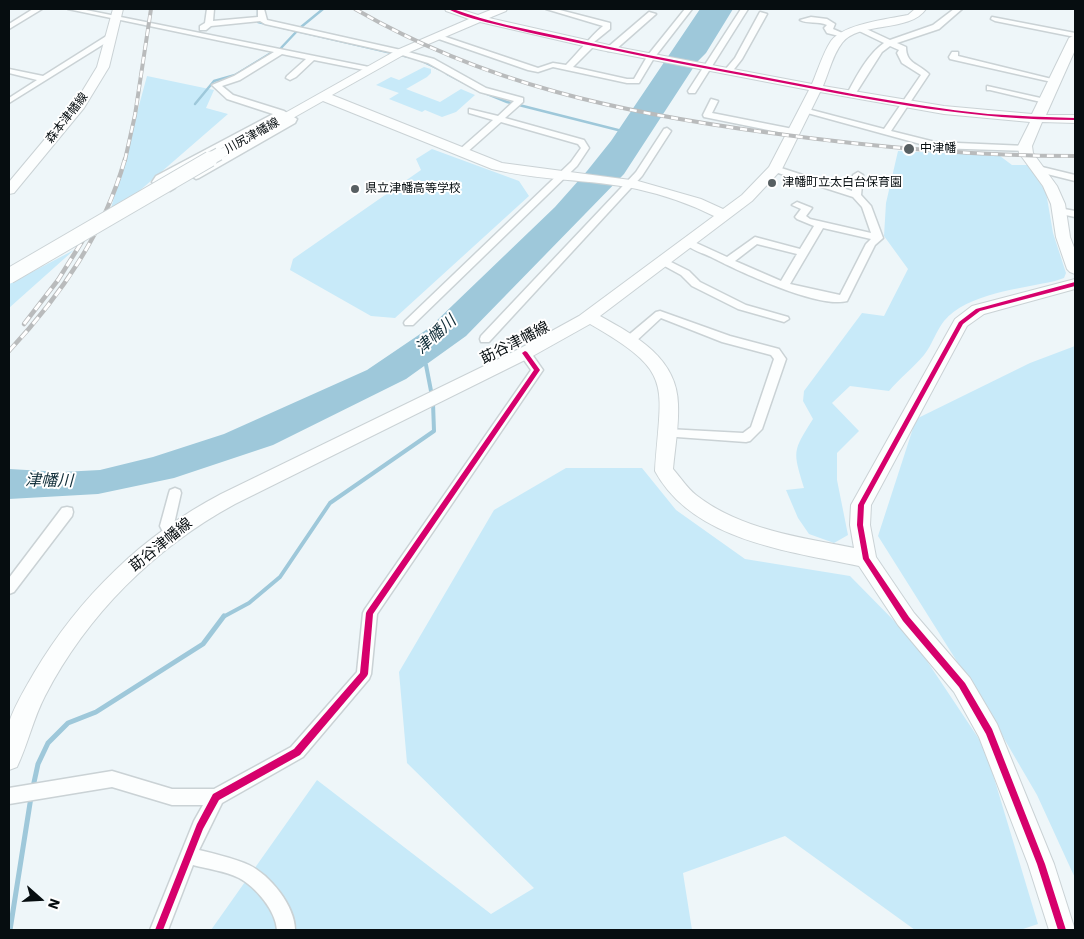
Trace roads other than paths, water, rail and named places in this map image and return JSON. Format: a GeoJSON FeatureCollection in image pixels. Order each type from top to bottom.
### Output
{"type":"FeatureCollection","features":[{"type":"Feature","properties":{"kind":"street"},"geometry":{"type":"LineString","coordinates":[[9,26],[35,9]]}},
{"type":"Feature","properties":{"kind":"street"},"geometry":{"type":"LineString","coordinates":[[72,9],[117,13],[194,33],[368,69]]}},
{"type":"Feature","properties":{"kind":"street"},"geometry":{"type":"LineString","coordinates":[[209,24],[210,9]]}},
{"type":"Feature","properties":{"kind":"street"},"geometry":{"type":"LineString","coordinates":[[258,19],[262,9]]}},
{"type":"Feature","properties":{"kind":"street"},"geometry":{"type":"LineString","coordinates":[[450,9],[477,20],[611,49],[816,88],[949,110],[1036,119],[1075,119]]}},
{"type":"Feature","properties":{"kind":"street","name":"川尻津幡線"},"geometry":{"type":"LineString","coordinates":[[9,276],[284,114],[323,96],[368,69],[398,54],[502,9]]}},
{"type":"Feature","properties":{"kind":"street"},"geometry":{"type":"LineString","coordinates":[[548,9],[607,25],[590,41],[568,68]]}},
{"type":"Feature","properties":{"kind":"street"},"geometry":{"type":"LineString","coordinates":[[437,37],[528,68],[538,70],[553,65],[626,81],[636,81],[688,9]]}},
{"type":"Feature","properties":{"kind":"street"},"geometry":{"type":"LineString","coordinates":[[692,91],[744,9]]}},
{"type":"Feature","properties":{"kind":"street"},"geometry":{"type":"LineString","coordinates":[[804,20],[826,21],[831,24],[828,28],[830,31],[843,35],[859,29],[912,17],[920,9]]}},
{"type":"Feature","properties":{"kind":"street"},"geometry":{"type":"LineString","coordinates":[[851,94],[879,50],[890,43],[936,27],[958,9]]}},
{"type":"Feature","properties":{"kind":"street"},"geometry":{"type":"LineString","coordinates":[[825,10],[826,21]]}},
{"type":"Feature","properties":{"kind":"street","name":"森本津幡線"},"geometry":{"type":"LineString","coordinates":[[9,190],[80,105],[103,67],[117,13]]}},
{"type":"Feature","properties":{"kind":"street"},"geometry":{"type":"LineString","coordinates":[[611,49],[652,14]]}},
{"type":"Feature","properties":{"kind":"street"},"geometry":{"type":"LineString","coordinates":[[728,71],[738,59],[763,14]]}},
{"type":"Feature","properties":{"kind":"street"},"geometry":{"type":"LineString","coordinates":[[194,33],[209,24],[258,19],[431,61],[484,90],[515,97],[517,102],[462,152]]}},
{"type":"Feature","properties":{"kind":"street"},"geometry":{"type":"LineString","coordinates":[[995,19],[1075,37],[1071,56],[1045,101],[1025,146],[1050,186],[1059,211],[1066,249],[1075,269]]}},
{"type":"Feature","properties":{"kind":"street"},"geometry":{"type":"LineString","coordinates":[[859,29],[903,49],[901,53],[905,61],[924,74],[886,132]]}},
{"type":"Feature","properties":{"kind":"street","name":"莇谷津幡線"},"geometry":{"type":"LineString","coordinates":[[9,760],[14,738],[45,672],[78,624],[116,582],[188,522],[228,499],[525,353],[589,317],[725,216],[747,198],[775,169],[816,88],[836,42],[843,35]]}},
{"type":"Feature","properties":{"kind":"street"},"geometry":{"type":"LineString","coordinates":[[9,101],[111,37]]}},
{"type":"Feature","properties":{"kind":"street"},"geometry":{"type":"LineString","coordinates":[[280,52],[237,78],[216,85],[230,97],[284,114],[293,119],[292,121],[175,188],[171,189],[157,182],[167,172],[284,114]]}},
{"type":"Feature","properties":{"kind":"street"},"geometry":{"type":"LineString","coordinates":[[955,54],[953,57],[1056,81]]}},
{"type":"Feature","properties":{"kind":"street"},"geometry":{"type":"LineString","coordinates":[[290,78],[303,69],[305,63],[312,58]]}},
{"type":"Feature","properties":{"kind":"street"},"geometry":{"type":"LineString","coordinates":[[9,71],[44,79]]}},
{"type":"Feature","properties":{"kind":"street"},"geometry":{"type":"LineString","coordinates":[[990,88],[1045,101]]}},
{"type":"Feature","properties":{"kind":"street"},"geometry":{"type":"LineString","coordinates":[[323,96],[505,168],[628,183],[696,202],[725,216]]}},
{"type":"Feature","properties":{"kind":"street"},"geometry":{"type":"LineString","coordinates":[[714,101],[707,114],[793,132]]}},
{"type":"Feature","properties":{"kind":"street"},"geometry":{"type":"LineString","coordinates":[[409,323],[563,176],[585,148],[584,144],[472,111]]}},
{"type":"Feature","properties":{"kind":"street"},"geometry":{"type":"LineString","coordinates":[[804,111],[935,146],[1026,150]]}},
{"type":"Feature","properties":{"kind":"street"},"geometry":{"type":"LineString","coordinates":[[486,339],[628,183],[639,174],[667,131]]}},
{"type":"Feature","properties":{"kind":"street"},"geometry":{"type":"LineString","coordinates":[[775,169],[856,194],[866,206],[878,238]]}},
{"type":"Feature","properties":{"kind":"street"},"geometry":{"type":"LineString","coordinates":[[1038,169],[1075,178]]}},
{"type":"Feature","properties":{"kind":"street"},"geometry":{"type":"LineString","coordinates":[[856,194],[858,175]]}},
{"type":"Feature","properties":{"kind":"street"},"geometry":{"type":"LineString","coordinates":[[797,205],[807,208],[800,217],[820,224],[878,238]]}},
{"type":"Feature","properties":{"kind":"street"},"geometry":{"type":"LineString","coordinates":[[1059,211],[1075,214]]}},
{"type":"Feature","properties":{"kind":"street"},"geometry":{"type":"LineString","coordinates":[[784,285],[820,224]]}},
{"type":"Feature","properties":{"kind":"street"},"geometry":{"type":"LineString","coordinates":[[689,243],[760,277],[830,298],[843,299],[871,244],[878,238]]}},
{"type":"Feature","properties":{"kind":"street"},"geometry":{"type":"LineString","coordinates":[[728,261],[755,240],[803,253]]}},
{"type":"Feature","properties":{"kind":"street"},"geometry":{"type":"LineString","coordinates":[[663,261],[685,273],[696,284],[742,307],[784,319]]}},
{"type":"Feature","properties":{"kind":"street"},"geometry":{"type":"LineString","coordinates":[[1062,930],[1041,864],[989,732],[962,685],[906,619],[866,559],[860,525],[861,505],[961,323],[978,310],[1075,284]]}},
{"type":"Feature","properties":{"kind":"street"},"geometry":{"type":"LineString","coordinates":[[629,341],[660,314],[726,339],[774,352],[780,359],[756,429],[746,438],[667,433]]}},
{"type":"Feature","properties":{"kind":"street"},"geometry":{"type":"LineString","coordinates":[[589,317],[629,341],[650,357],[664,374],[669,394],[664,471],[688,499],[736,528],[866,559]]}},
{"type":"Feature","properties":{"kind":"street"},"geometry":{"type":"LineString","coordinates":[[12,795],[112,779],[172,796],[216,797],[297,752],[364,674],[370,613],[537,370],[525,353]]}},
{"type":"Feature","properties":{"kind":"street"},"geometry":{"type":"LineString","coordinates":[[175,493],[168,526],[175,532]]}},
{"type":"Feature","properties":{"kind":"street"},"geometry":{"type":"LineString","coordinates":[[9,588],[67,512]]}},
{"type":"Feature","properties":{"kind":"street"},"geometry":{"type":"LineString","coordinates":[[159,930],[200,827],[216,797]]}},
{"type":"Feature","properties":{"kind":"street"},"geometry":{"type":"LineString","coordinates":[[188,855],[247,873],[279,907],[287,923],[286,930]]}},
{"type":"Feature","properties":{"kind":"water","name":"津幡川"},"geometry":{"type":"Polygon","coordinates":[[[700,9],[733,9],[706,53],[697,62],[624,174],[466,336],[406,379],[273,445],[174,478],[98,494],[9,499],[9,469],[62,472],[100,470],[153,457],[224,434],[367,370],[429,328],[555,207],[587,171],[611,141],[700,9]]]}},
{"type":"Feature","properties":{"kind":"waterway"},"geometry":{"type":"LineString","coordinates":[[258,9],[258,22],[297,31]]}},
{"type":"Feature","properties":{"kind":"waterway"},"geometry":{"type":"LineString","coordinates":[[301,27],[323,9]]}},
{"type":"Feature","properties":{"kind":"waterway"},"geometry":{"type":"LineString","coordinates":[[281,48],[297,31]]}},
{"type":"Feature","properties":{"kind":"waterway"},"geometry":{"type":"LineString","coordinates":[[297,31],[409,57]]}},
{"type":"Feature","properties":{"kind":"waterway"},"geometry":{"type":"LineString","coordinates":[[195,104],[214,81],[235,75],[271,53]]}},
{"type":"Feature","properties":{"kind":"waterway"},"geometry":{"type":"LineString","coordinates":[[418,59],[439,69]]}},
{"type":"Feature","properties":{"kind":"waterway"},"geometry":{"type":"LineString","coordinates":[[447,74],[474,88]]}},
{"type":"Feature","properties":{"kind":"waterway"},"geometry":{"type":"LineString","coordinates":[[480,91],[507,102],[622,131]]}},
{"type":"Feature","properties":{"kind":"waterway","name":"津幡川"},"geometry":{"type":"LineString","coordinates":[[423,362],[426,365],[432,396]]}},
{"type":"Feature","properties":{"kind":"waterway"},"geometry":{"type":"LineString","coordinates":[[223,617],[249,603],[280,577],[330,503],[434,431],[433,403]]}},
{"type":"Feature","properties":{"kind":"waterway"},"geometry":{"type":"LineString","coordinates":[[33,787],[38,764],[48,743],[68,723],[96,712],[203,644],[223,617]]}},
{"type":"Feature","properties":{"kind":"waterway"},"geometry":{"type":"LineString","coordinates":[[10,930],[31,797]]}},
{"type":"Feature","properties":{"kind":"railway"},"geometry":{"type":"LineString","coordinates":[[125,160],[135,115],[151,9]]}},
{"type":"Feature","properties":{"kind":"railway"},"geometry":{"type":"LineString","coordinates":[[355,9],[455,58],[505,76],[557,92],[662,116],[771,133],[885,146],[961,152],[1075,156]]}},
{"type":"Feature","properties":{"kind":"railway"},"geometry":{"type":"LineString","coordinates":[[9,351],[46,308],[79,262],[105,212],[125,159]]}},
{"type":"Feature","properties":{"kind":"railway"},"geometry":{"type":"LineString","coordinates":[[24,324],[58,280],[83,240]]}},
{"type":"Feature","properties":{"kind":"place","name":"中津幡"},"geometry":{"type":"Point","coordinates":[909,149]}},
{"type":"Feature","properties":{"kind":"place","name":"津幡町立太白台保育園"},"geometry":{"type":"Point","coordinates":[772,183]}},
{"type":"Feature","properties":{"kind":"place","name":"県立津幡高等学校"},"geometry":{"type":"Point","coordinates":[355,189]}}]}
